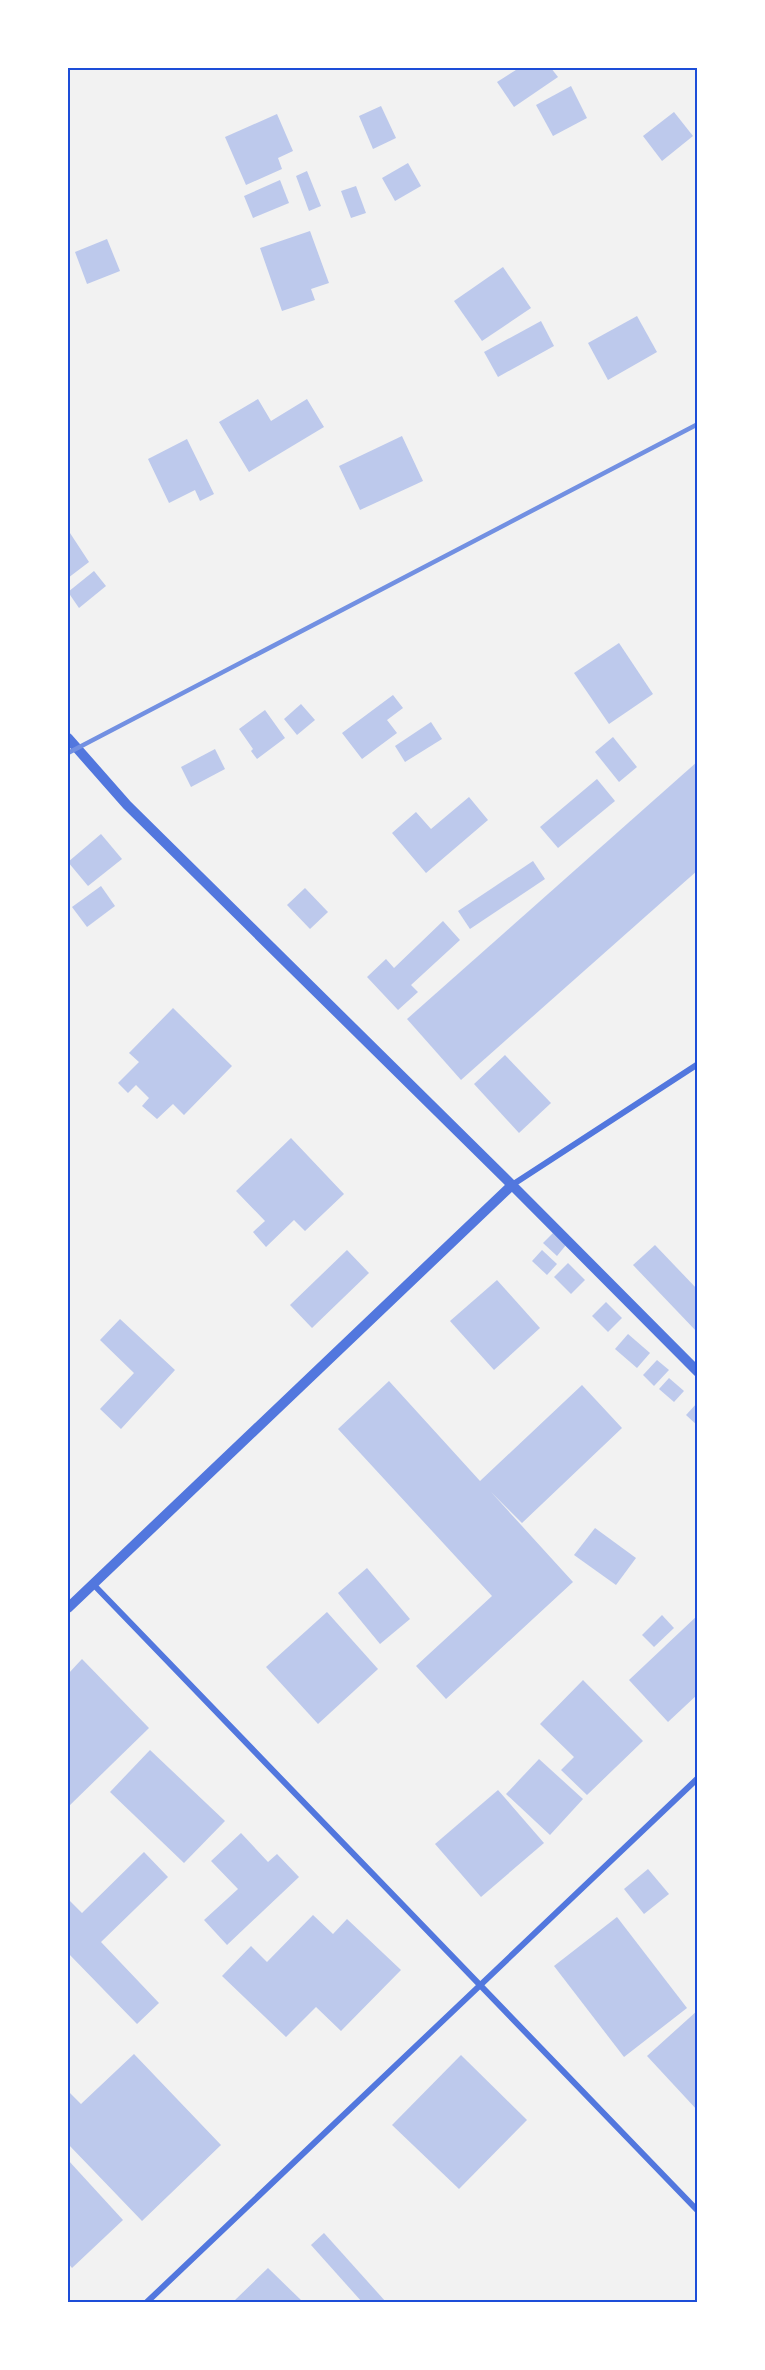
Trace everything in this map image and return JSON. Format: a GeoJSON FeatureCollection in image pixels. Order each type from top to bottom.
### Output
{"type":"FeatureCollection","features":[{"type":"Feature","properties":{"kind":"street"},"geometry":{"type":"LineString","coordinates":[[68,738],[127,805],[698,1371]]}},
{"type":"Feature","properties":{"kind":"street"},"geometry":{"type":"LineString","coordinates":[[68,1608],[512,1185],[698,1064]]}},
{"type":"Feature","properties":{"kind":"street"},"geometry":{"type":"LineString","coordinates":[[93,1583],[698,2211]]}},
{"type":"Feature","properties":{"kind":"street"},"geometry":{"type":"LineString","coordinates":[[147,2302],[698,1778]]}},
{"type":"Feature","properties":{"kind":"building"},"geometry":{"type":"Polygon","coordinates":[[[519,68],[551,68],[558,77],[514,107],[497,82],[519,68]]]}},
{"type":"Feature","properties":{"kind":"building"},"geometry":{"type":"Polygon","coordinates":[[[571,86],[587,118],[553,136],[536,105],[571,86]]]}},
{"type":"Feature","properties":{"kind":"building"},"geometry":{"type":"Polygon","coordinates":[[[381,106],[396,138],[373,149],[359,116],[381,106]]]}},
{"type":"Feature","properties":{"kind":"building"},"geometry":{"type":"Polygon","coordinates":[[[674,112],[693,136],[662,161],[643,136],[674,112]]]}},
{"type":"Feature","properties":{"kind":"building"},"geometry":{"type":"Polygon","coordinates":[[[277,114],[293,151],[278,158],[282,169],[246,185],[225,137],[277,114]]]}},
{"type":"Feature","properties":{"kind":"building"},"geometry":{"type":"Polygon","coordinates":[[[408,163],[421,186],[395,201],[382,178],[408,163]]]}},
{"type":"Feature","properties":{"kind":"building"},"geometry":{"type":"Polygon","coordinates":[[[307,171],[321,206],[309,211],[296,176],[307,171]]]}},
{"type":"Feature","properties":{"kind":"building"},"geometry":{"type":"Polygon","coordinates":[[[280,180],[289,203],[253,218],[244,196],[280,180]]]}},
{"type":"Feature","properties":{"kind":"building"},"geometry":{"type":"Polygon","coordinates":[[[356,186],[366,213],[351,218],[341,191],[356,186]]]}},
{"type":"Feature","properties":{"kind":"building"},"geometry":{"type":"Polygon","coordinates":[[[310,231],[329,283],[311,289],[315,300],[282,311],[260,248],[310,231]]]}},
{"type":"Feature","properties":{"kind":"building"},"geometry":{"type":"Polygon","coordinates":[[[107,239],[120,271],[87,284],[75,252],[107,239]]]}},
{"type":"Feature","properties":{"kind":"building"},"geometry":{"type":"Polygon","coordinates":[[[503,267],[531,308],[482,341],[454,301],[503,267]]]}},
{"type":"Feature","properties":{"kind":"building"},"geometry":{"type":"Polygon","coordinates":[[[637,316],[657,352],[608,380],[588,343],[637,316]]]}},
{"type":"Feature","properties":{"kind":"building"},"geometry":{"type":"Polygon","coordinates":[[[541,321],[554,346],[498,377],[484,352],[541,321]]]}},
{"type":"Feature","properties":{"kind":"building"},"geometry":{"type":"Polygon","coordinates":[[[258,399],[271,421],[307,399],[324,427],[249,472],[219,422],[258,399]]]}},
{"type":"Feature","properties":{"kind":"building"},"geometry":{"type":"Polygon","coordinates":[[[402,436],[423,481],[360,510],[339,466],[402,436]]]}},
{"type":"Feature","properties":{"kind":"building"},"geometry":{"type":"Polygon","coordinates":[[[187,439],[214,494],[200,501],[195,490],[169,503],[148,459],[187,439]]]}},
{"type":"Feature","properties":{"kind":"building"},"geometry":{"type":"Polygon","coordinates":[[[68,530],[89,562],[68,578],[68,530]]]}},
{"type":"Feature","properties":{"kind":"building"},"geometry":{"type":"Polygon","coordinates":[[[94,571],[106,586],[79,608],[68,592],[94,571]]]}},
{"type":"Feature","properties":{"kind":"building"},"geometry":{"type":"Polygon","coordinates":[[[619,643],[653,694],[609,724],[574,673],[619,643]]]}},
{"type":"Feature","properties":{"kind":"building"},"geometry":{"type":"Polygon","coordinates":[[[393,695],[403,708],[387,720],[397,733],[362,759],[342,733],[393,695]]]}},
{"type":"Feature","properties":{"kind":"building"},"geometry":{"type":"Polygon","coordinates":[[[301,704],[315,720],[297,735],[284,719],[301,704]]]}},
{"type":"Feature","properties":{"kind":"building"},"geometry":{"type":"Polygon","coordinates":[[[265,710],[285,738],[257,759],[239,729],[265,710]]]}},
{"type":"Feature","properties":{"kind":"building"},"geometry":{"type":"Polygon","coordinates":[[[431,722],[442,739],[405,762],[395,746],[431,722]]]}},
{"type":"Feature","properties":{"kind":"building"},"geometry":{"type":"Polygon","coordinates":[[[613,737],[637,767],[619,782],[595,752],[613,737]]]}},
{"type":"Feature","properties":{"kind":"building"},"geometry":{"type":"Polygon","coordinates":[[[215,749],[225,769],[191,787],[181,767],[215,749]]]}},
{"type":"Feature","properties":{"kind":"building"},"geometry":{"type":"Polygon","coordinates":[[[698,761],[698,870],[461,1080],[407,1019],[698,761]]]}},
{"type":"Feature","properties":{"kind":"building"},"geometry":{"type":"Polygon","coordinates":[[[597,779],[615,801],[558,848],[540,827],[597,779]]]}},
{"type":"Feature","properties":{"kind":"building"},"geometry":{"type":"Polygon","coordinates":[[[469,797],[488,820],[426,873],[392,833],[416,812],[431,829],[469,797]]]}},
{"type":"Feature","properties":{"kind":"building"},"geometry":{"type":"Polygon","coordinates":[[[101,834],[122,859],[88,886],[68,862],[101,834]]]}},
{"type":"Feature","properties":{"kind":"building"},"geometry":{"type":"Polygon","coordinates":[[[533,861],[545,879],[470,929],[458,911],[533,861]]]}},
{"type":"Feature","properties":{"kind":"building"},"geometry":{"type":"Polygon","coordinates":[[[101,886],[115,906],[87,927],[72,907],[101,886]]]}},
{"type":"Feature","properties":{"kind":"building"},"geometry":{"type":"Polygon","coordinates":[[[305,888],[328,912],[310,929],[287,905],[305,888]]]}},
{"type":"Feature","properties":{"kind":"building"},"geometry":{"type":"Polygon","coordinates":[[[443,921],[460,940],[411,985],[418,992],[398,1010],[367,977],[386,959],[394,968],[443,921]]]}},
{"type":"Feature","properties":{"kind":"building"},"geometry":{"type":"Polygon","coordinates":[[[173,1008],[232,1066],[184,1115],[173,1104],[157,1119],[142,1106],[149,1098],[136,1085],[128,1093],[118,1083],[139,1062],[129,1053],[173,1008]]]}},
{"type":"Feature","properties":{"kind":"building"},"geometry":{"type":"Polygon","coordinates":[[[505,1055],[551,1103],[519,1133],[474,1084],[505,1055]]]}},
{"type":"Feature","properties":{"kind":"building"},"geometry":{"type":"Polygon","coordinates":[[[291,1138],[344,1194],[305,1231],[294,1220],[266,1247],[253,1232],[265,1221],[236,1191],[291,1138]]]}},
{"type":"Feature","properties":{"kind":"building"},"geometry":{"type":"Polygon","coordinates":[[[553,1233],[566,1245],[557,1256],[543,1243],[553,1233]]]}},
{"type":"Feature","properties":{"kind":"building"},"geometry":{"type":"Polygon","coordinates":[[[655,1245],[698,1290],[698,1333],[633,1265],[655,1245]]]}},
{"type":"Feature","properties":{"kind":"building"},"geometry":{"type":"Polygon","coordinates":[[[347,1250],[369,1273],[312,1328],[290,1305],[347,1250]]]}},
{"type":"Feature","properties":{"kind":"building"},"geometry":{"type":"Polygon","coordinates":[[[542,1250],[557,1264],[547,1275],[532,1261],[542,1250]]]}},
{"type":"Feature","properties":{"kind":"building"},"geometry":{"type":"Polygon","coordinates":[[[568,1263],[585,1280],[571,1294],[554,1277],[568,1263]]]}},
{"type":"Feature","properties":{"kind":"building"},"geometry":{"type":"Polygon","coordinates":[[[497,1280],[540,1328],[494,1370],[450,1321],[497,1280]]]}},
{"type":"Feature","properties":{"kind":"building"},"geometry":{"type":"Polygon","coordinates":[[[606,1302],[622,1318],[608,1332],[592,1316],[606,1302]]]}},
{"type":"Feature","properties":{"kind":"building"},"geometry":{"type":"Polygon","coordinates":[[[120,1319],[175,1370],[121,1429],[100,1409],[134,1373],[100,1340],[120,1319]]]}},
{"type":"Feature","properties":{"kind":"building"},"geometry":{"type":"Polygon","coordinates":[[[628,1334],[650,1353],[637,1368],[615,1349],[628,1334]]]}},
{"type":"Feature","properties":{"kind":"building"},"geometry":{"type":"Polygon","coordinates":[[[657,1360],[669,1370],[654,1386],[643,1375],[657,1360]]]}},
{"type":"Feature","properties":{"kind":"building"},"geometry":{"type":"Polygon","coordinates":[[[669,1378],[684,1391],[674,1402],[659,1389],[669,1378]]]}},
{"type":"Feature","properties":{"kind":"building"},"geometry":{"type":"Polygon","coordinates":[[[389,1381],[480,1481],[582,1385],[622,1428],[522,1523],[491,1492],[573,1582],[446,1699],[416,1666],[492,1596],[338,1429],[389,1381]]]}},
{"type":"Feature","properties":{"kind":"building"},"geometry":{"type":"Polygon","coordinates":[[[698,1402],[698,1426],[686,1415],[698,1402]]]}},
{"type":"Feature","properties":{"kind":"building"},"geometry":{"type":"Polygon","coordinates":[[[595,1528],[636,1558],[616,1585],[574,1555],[595,1528]]]}},
{"type":"Feature","properties":{"kind":"building"},"geometry":{"type":"Polygon","coordinates":[[[367,1568],[410,1619],[380,1644],[338,1593],[367,1568]]]}},
{"type":"Feature","properties":{"kind":"building"},"geometry":{"type":"Polygon","coordinates":[[[327,1612],[378,1669],[318,1724],[266,1667],[327,1612]]]}},
{"type":"Feature","properties":{"kind":"building"},"geometry":{"type":"Polygon","coordinates":[[[662,1615],[674,1628],[654,1647],[642,1635],[662,1615]]]}},
{"type":"Feature","properties":{"kind":"building"},"geometry":{"type":"Polygon","coordinates":[[[698,1615],[698,1694],[668,1722],[629,1680],[698,1615]]]}},
{"type":"Feature","properties":{"kind":"building"},"geometry":{"type":"Polygon","coordinates":[[[82,1659],[149,1728],[68,1807],[68,1674],[82,1659]]]}},
{"type":"Feature","properties":{"kind":"building"},"geometry":{"type":"Polygon","coordinates":[[[583,1680],[643,1741],[587,1795],[561,1770],[574,1757],[540,1724],[583,1680]]]}},
{"type":"Feature","properties":{"kind":"building"},"geometry":{"type":"Polygon","coordinates":[[[150,1750],[225,1821],[184,1863],[110,1792],[150,1750]]]}},
{"type":"Feature","properties":{"kind":"building"},"geometry":{"type":"Polygon","coordinates":[[[539,1759],[583,1799],[550,1835],[506,1794],[539,1759]]]}},
{"type":"Feature","properties":{"kind":"building"},"geometry":{"type":"Polygon","coordinates":[[[498,1790],[544,1843],[481,1897],[435,1844],[498,1790]]]}},
{"type":"Feature","properties":{"kind":"building"},"geometry":{"type":"Polygon","coordinates":[[[241,1833],[268,1862],[277,1854],[299,1877],[227,1945],[204,1920],[238,1889],[211,1861],[241,1833]]]}},
{"type":"Feature","properties":{"kind":"building"},"geometry":{"type":"Polygon","coordinates":[[[144,1852],[168,1877],[101,1942],[159,2003],[137,2024],[68,1953],[68,1899],[82,1913],[144,1852]]]}},
{"type":"Feature","properties":{"kind":"building"},"geometry":{"type":"Polygon","coordinates":[[[648,1869],[669,1894],[644,1914],[624,1889],[648,1869]]]}},
{"type":"Feature","properties":{"kind":"building"},"geometry":{"type":"Polygon","coordinates":[[[313,1915],[333,1934],[347,1919],[401,1970],[341,2031],[316,2007],[286,2037],[222,1976],[251,1946],[267,1962],[313,1915]]]}},
{"type":"Feature","properties":{"kind":"building"},"geometry":{"type":"Polygon","coordinates":[[[617,1917],[687,2008],[624,2057],[554,1966],[617,1917]]]}},
{"type":"Feature","properties":{"kind":"building"},"geometry":{"type":"Polygon","coordinates":[[[698,2010],[698,2111],[647,2056],[698,2010]]]}},
{"type":"Feature","properties":{"kind":"building"},"geometry":{"type":"Polygon","coordinates":[[[134,2054],[221,2145],[142,2221],[68,2144],[68,2091],[81,2104],[134,2054]]]}},
{"type":"Feature","properties":{"kind":"building"},"geometry":{"type":"Polygon","coordinates":[[[461,2055],[527,2120],[459,2189],[392,2125],[461,2055]]]}},
{"type":"Feature","properties":{"kind":"building"},"geometry":{"type":"Polygon","coordinates":[[[68,2160],[123,2220],[72,2268],[68,2263],[68,2160]]]}},
{"type":"Feature","properties":{"kind":"building"},"geometry":{"type":"Polygon","coordinates":[[[324,2233],[386,2302],[362,2302],[311,2245],[324,2233]]]}},
{"type":"Feature","properties":{"kind":"building"},"geometry":{"type":"Polygon","coordinates":[[[268,2268],[303,2302],[233,2302],[268,2268]]]}},
{"type":"Feature","properties":{"kind":"railway"},"geometry":{"type":"LineString","coordinates":[[68,753],[698,424]]}}]}
